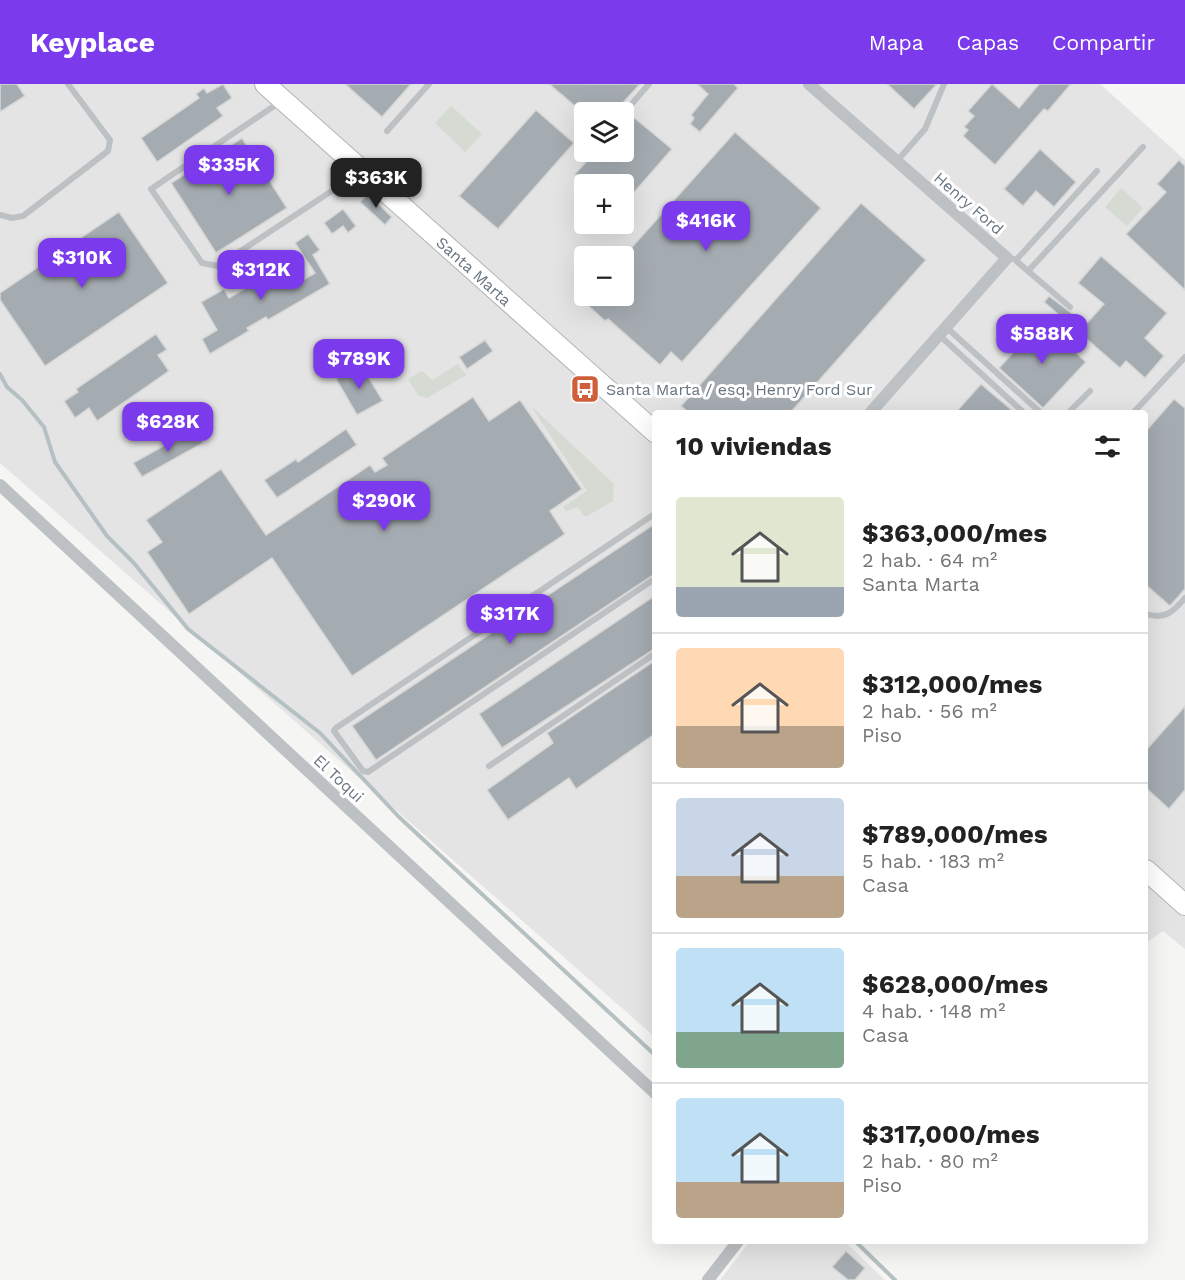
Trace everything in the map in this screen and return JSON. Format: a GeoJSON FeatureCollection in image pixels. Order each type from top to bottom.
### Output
{"type":"FeatureCollection","features":[{"type":"Feature","properties":{"kind":"main road","name":"Santa Marta"},"geometry":{"type":"LineString","coordinates":[[265,84],[652,429]]}},
{"type":"Feature","properties":{"kind":"main road"},"geometry":{"type":"LineString","coordinates":[[1148,872],[1185,904]]}},
{"type":"Feature","properties":{"kind":"street","name":"Henry Ford"},"geometry":{"type":"LineString","coordinates":[[809,84],[1012,259],[943,331],[873,410]]}},
{"type":"Feature","properties":{"kind":"street","name":"El Toqui"},"geometry":{"type":"LineString","coordinates":[[0,485],[652,1090]]}},
{"type":"Feature","properties":{"kind":"street"},"geometry":{"type":"LineString","coordinates":[[708,1280],[736,1244]]}},
{"type":"Feature","properties":{"kind":"lane"},"geometry":{"type":"LineString","coordinates":[[0,215],[12,218],[23,216],[108,151],[110,140],[68,84]]}},
{"type":"Feature","properties":{"kind":"lane"},"geometry":{"type":"LineString","coordinates":[[387,131],[429,84]]}},
{"type":"Feature","properties":{"kind":"lane"},"geometry":{"type":"LineString","coordinates":[[633,102],[649,84]]}},
{"type":"Feature","properties":{"kind":"lane"},"geometry":{"type":"LineString","coordinates":[[897,161],[925,129],[944,84]]}},
{"type":"Feature","properties":{"kind":"lane"},"geometry":{"type":"LineString","coordinates":[[283,100],[151,189],[202,263],[218,266],[362,171]]}},
{"type":"Feature","properties":{"kind":"lane"},"geometry":{"type":"LineString","coordinates":[[1029,270],[1143,147]]}},
{"type":"Feature","properties":{"kind":"lane"},"geometry":{"type":"LineString","coordinates":[[1070,307],[1029,270],[1012,259],[1097,171]]}},
{"type":"Feature","properties":{"kind":"lane"},"geometry":{"type":"LineString","coordinates":[[943,331],[1021,410]]}},
{"type":"Feature","properties":{"kind":"lane"},"geometry":{"type":"LineString","coordinates":[[943,331],[1038,410]]}},
{"type":"Feature","properties":{"kind":"lane"},"geometry":{"type":"LineString","coordinates":[[1136,410],[1185,357]]}},
{"type":"Feature","properties":{"kind":"lane"},"geometry":{"type":"LineString","coordinates":[[1071,410],[1090,392]]}},
{"type":"Feature","properties":{"kind":"lane"},"geometry":{"type":"LineString","coordinates":[[652,516],[334,731],[363,771],[368,772],[652,581]]}},
{"type":"Feature","properties":{"kind":"lane"},"geometry":{"type":"LineString","coordinates":[[1148,615],[1158,618],[1172,614],[1185,598]]}},
{"type":"Feature","properties":{"kind":"lane"},"geometry":{"type":"LineString","coordinates":[[489,766],[652,656]]}},
{"type":"Feature","properties":{"kind":"shaded area"},"geometry":{"type":"Polygon","coordinates":[[[0,84],[1100,84],[1185,160],[1185,949],[1163,931],[1148,942],[1148,410],[652,410],[652,1034],[0,463],[0,84]]]}},
{"type":"Feature","properties":{"kind":"shaded area"},"geometry":{"type":"Polygon","coordinates":[[[451,106],[482,134],[465,152],[435,123],[451,106]]]}},
{"type":"Feature","properties":{"kind":"shaded area"},"geometry":{"type":"Polygon","coordinates":[[[1121,188],[1143,208],[1127,226],[1105,207],[1121,188]]]}},
{"type":"Feature","properties":{"kind":"shaded area"},"geometry":{"type":"Polygon","coordinates":[[[458,364],[466,375],[427,398],[418,395],[408,379],[422,371],[432,380],[458,364]]]}},
{"type":"Feature","properties":{"kind":"shaded area"},"geometry":{"type":"Polygon","coordinates":[[[531,406],[614,484],[613,501],[587,516],[584,516],[578,507],[566,511],[563,507],[587,491],[531,406]]]}},
{"type":"Feature","properties":{"kind":"shaded area"},"geometry":{"type":"Polygon","coordinates":[[[748,1244],[847,1244],[885,1280],[720,1280],[748,1244]]]}},
{"type":"Feature","properties":{"kind":"building"},"geometry":{"type":"Polygon","coordinates":[[[0,84],[17,84],[25,96],[0,112],[0,84]]]}},
{"type":"Feature","properties":{"kind":"building"},"geometry":{"type":"Polygon","coordinates":[[[223,84],[232,98],[217,108],[223,116],[157,162],[141,138],[199,98],[196,94],[204,88],[207,93],[223,84]]]}},
{"type":"Feature","properties":{"kind":"building"},"geometry":{"type":"Polygon","coordinates":[[[345,84],[411,84],[382,117],[345,84]]]}},
{"type":"Feature","properties":{"kind":"building"},"geometry":{"type":"Polygon","coordinates":[[[549,84],[640,84],[624,102],[574,102],[574,105],[549,84]]]}},
{"type":"Feature","properties":{"kind":"building"},"geometry":{"type":"Polygon","coordinates":[[[697,84],[734,84],[738,88],[700,132],[690,124],[694,118],[691,115],[708,94],[697,84]]]}},
{"type":"Feature","properties":{"kind":"building"},"geometry":{"type":"Polygon","coordinates":[[[887,84],[937,84],[914,109],[887,84]]]}},
{"type":"Feature","properties":{"kind":"building"},"geometry":{"type":"Polygon","coordinates":[[[992,84],[1019,108],[1039,84],[1071,84],[1048,111],[1044,109],[995,165],[963,136],[968,130],[964,127],[974,116],[968,111],[992,84]]]}},
{"type":"Feature","properties":{"kind":"building"},"geometry":{"type":"Polygon","coordinates":[[[536,110],[574,143],[498,229],[459,196],[536,110]]]}},
{"type":"Feature","properties":{"kind":"building"},"geometry":{"type":"Polygon","coordinates":[[[634,118],[672,149],[634,193],[634,174],[575,174],[586,162],[634,162],[634,118]]]}},
{"type":"Feature","properties":{"kind":"building"},"geometry":{"type":"Polygon","coordinates":[[[735,132],[821,208],[682,362],[671,352],[660,365],[608,319],[605,321],[588,306],[634,306],[633,246],[735,132]]]}},
{"type":"Feature","properties":{"kind":"building"},"geometry":{"type":"Polygon","coordinates":[[[242,138],[287,208],[216,253],[171,183],[242,138]]]}},
{"type":"Feature","properties":{"kind":"building"},"geometry":{"type":"Polygon","coordinates":[[[1040,149],[1076,182],[1054,207],[1036,191],[1023,206],[1004,189],[1040,149]]]}},
{"type":"Feature","properties":{"kind":"building"},"geometry":{"type":"Polygon","coordinates":[[[1179,160],[1185,166],[1185,290],[1126,234],[1166,192],[1157,184],[1179,160]]]}},
{"type":"Feature","properties":{"kind":"building"},"geometry":{"type":"Polygon","coordinates":[[[368,194],[392,217],[385,225],[360,202],[368,194]]]}},
{"type":"Feature","properties":{"kind":"building"},"geometry":{"type":"Polygon","coordinates":[[[861,203],[926,260],[793,410],[686,410],[681,406],[861,203]]]}},
{"type":"Feature","properties":{"kind":"building"},"geometry":{"type":"Polygon","coordinates":[[[343,209],[356,226],[348,233],[343,226],[332,234],[324,223],[343,209]]]}},
{"type":"Feature","properties":{"kind":"building"},"geometry":{"type":"Polygon","coordinates":[[[119,212],[168,283],[45,366],[0,300],[0,293],[119,212]]]}},
{"type":"Feature","properties":{"kind":"building"},"geometry":{"type":"Polygon","coordinates":[[[308,234],[320,250],[313,255],[330,284],[268,320],[266,317],[247,328],[249,331],[210,354],[202,339],[217,330],[201,302],[224,289],[229,298],[265,277],[270,285],[292,273],[298,283],[315,273],[295,243],[308,234]]]}},
{"type":"Feature","properties":{"kind":"building"},"geometry":{"type":"Polygon","coordinates":[[[1101,256],[1167,313],[1145,338],[1164,356],[1145,378],[1126,361],[1120,368],[1044,302],[1049,296],[1086,324],[1104,304],[1078,283],[1101,256]]]}},
{"type":"Feature","properties":{"kind":"building"},"geometry":{"type":"Polygon","coordinates":[[[1042,321],[1086,362],[1043,408],[999,368],[1042,321]]]}},
{"type":"Feature","properties":{"kind":"building"},"geometry":{"type":"Polygon","coordinates":[[[156,334],[167,350],[158,355],[169,371],[97,421],[89,408],[75,418],[64,401],[78,392],[76,389],[156,334]]]}},
{"type":"Feature","properties":{"kind":"building"},"geometry":{"type":"Polygon","coordinates":[[[485,340],[493,351],[467,369],[459,357],[485,340]]]}},
{"type":"Feature","properties":{"kind":"building"},"geometry":{"type":"Polygon","coordinates":[[[361,365],[383,401],[357,415],[336,379],[361,365]]]}},
{"type":"Feature","properties":{"kind":"building"},"geometry":{"type":"Polygon","coordinates":[[[981,384],[1012,410],[958,410],[981,384]]]}},
{"type":"Feature","properties":{"kind":"building"},"geometry":{"type":"Polygon","coordinates":[[[473,397],[489,421],[520,400],[582,489],[550,511],[565,534],[352,676],[272,558],[189,614],[147,552],[162,542],[146,520],[221,469],[266,535],[370,465],[375,472],[387,465],[382,458],[473,397]]]}},
{"type":"Feature","properties":{"kind":"building"},"geometry":{"type":"Polygon","coordinates":[[[1174,399],[1185,408],[1185,589],[1170,606],[1148,587],[1148,429],[1174,399]]]}},
{"type":"Feature","properties":{"kind":"building"},"geometry":{"type":"Polygon","coordinates":[[[195,428],[203,443],[142,477],[133,463],[195,428]]]}},
{"type":"Feature","properties":{"kind":"building"},"geometry":{"type":"Polygon","coordinates":[[[346,429],[357,445],[277,498],[264,480],[296,459],[298,462],[346,429]]]}},
{"type":"Feature","properties":{"kind":"building"},"geometry":{"type":"Polygon","coordinates":[[[652,526],[652,576],[376,760],[352,726],[652,526]]]}},
{"type":"Feature","properties":{"kind":"building"},"geometry":{"type":"Polygon","coordinates":[[[652,598],[652,651],[502,748],[479,714],[652,598]]]}},
{"type":"Feature","properties":{"kind":"building"},"geometry":{"type":"Polygon","coordinates":[[[652,663],[652,736],[576,789],[569,778],[508,820],[487,790],[553,743],[547,733],[652,663]]]}},
{"type":"Feature","properties":{"kind":"building"},"geometry":{"type":"Polygon","coordinates":[[[1185,706],[1185,790],[1169,809],[1148,790],[1148,748],[1185,706]]]}},
{"type":"Feature","properties":{"kind":"building"},"geometry":{"type":"Polygon","coordinates":[[[846,1251],[865,1268],[855,1280],[848,1280],[832,1267],[846,1251]]]}},
{"type":"Feature","properties":{"kind":"waterway"},"geometry":{"type":"LineString","coordinates":[[0,374],[7,387],[22,400],[44,427],[55,462],[107,536],[133,562],[188,629],[320,733],[399,817],[652,1052]]}},
{"type":"Feature","properties":{"kind":"waterway"},"geometry":{"type":"LineString","coordinates":[[858,1244],[895,1280]]}},
{"type":"Feature","properties":{"kind":"place","name":"Santa Marta / esq. Henry Ford Sur"},"geometry":{"type":"Point","coordinates":[585,389]}}]}
